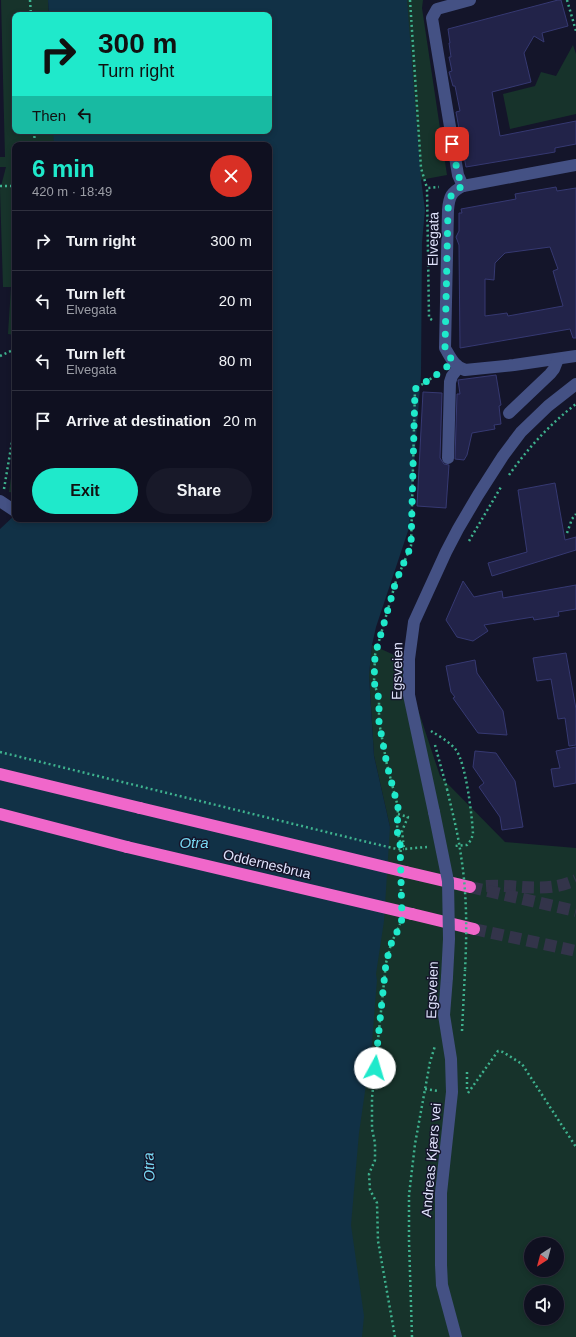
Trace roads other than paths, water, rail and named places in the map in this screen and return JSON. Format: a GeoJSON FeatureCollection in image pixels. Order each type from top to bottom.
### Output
{"type":"FeatureCollection","features":[{"type":"Feature","properties":{"kind":"highway","name":"Oddernesbrua"},"geometry":{"type":"LineString","coordinates":[[0,774],[402,872],[470,887]]}},
{"type":"Feature","properties":{"kind":"highway","name":"Oddernesbrua"},"geometry":{"type":"LineString","coordinates":[[0,814],[407,916],[474,929]]}},
{"type":"Feature","properties":{"kind":"street"},"geometry":{"type":"LineString","coordinates":[[470,0],[437,9],[432,18],[458,175],[463,186],[576,165]]}},
{"type":"Feature","properties":{"kind":"street","name":"Elvegata"},"geometry":{"type":"LineString","coordinates":[[456,365],[445,348],[448,210],[449,198],[455,190],[463,186]]}},
{"type":"Feature","properties":{"kind":"street"},"geometry":{"type":"LineString","coordinates":[[448,458],[450,382],[456,365],[465,370],[576,356]]}},
{"type":"Feature","properties":{"kind":"street"},"geometry":{"type":"LineString","coordinates":[[509,412],[550,374],[558,359]]}},
{"type":"Feature","properties":{"kind":"street","name":"Egsveien"},"geometry":{"type":"LineString","coordinates":[[446,1031],[444,1015],[449,939],[448,881],[409,695],[409,660],[414,622],[458,529],[478,494],[503,456],[521,432],[537,416],[576,384]]}},
{"type":"Feature","properties":{"kind":"street"},"geometry":{"type":"LineString","coordinates":[[0,501],[12,509]]}},
{"type":"Feature","properties":{"kind":"street","name":"Andreas Kjærs vei"},"geometry":{"type":"LineString","coordinates":[[446,1031],[451,1059],[452,1092],[441,1192],[440,1265],[442,1285],[456,1337]]}},
{"type":"Feature","properties":{"kind":"water","name":"Otra"},"geometry":{"type":"Polygon","coordinates":[[[48,0],[407,0],[421,179],[425,210],[422,242],[421,375],[409,528],[376,627],[372,645],[369,675],[374,756],[390,827],[384,921],[376,974],[377,980],[372,1043],[359,1133],[351,1225],[364,1316],[362,1337],[0,1337],[0,529],[12,518],[12,522],[272,522],[272,142],[54,142],[53,134],[272,134],[272,12],[49,12],[48,0]]]}},
{"type":"Feature","properties":{"kind":"tunnel"},"geometry":{"type":"LineString","coordinates":[[486,886],[542,888],[553,887],[576,880]]}},
{"type":"Feature","properties":{"kind":"tunnel"},"geometry":{"type":"LineString","coordinates":[[470,887],[576,911]]}},
{"type":"Feature","properties":{"kind":"tunnel"},"geometry":{"type":"LineString","coordinates":[[474,929],[576,951]]}}]}
